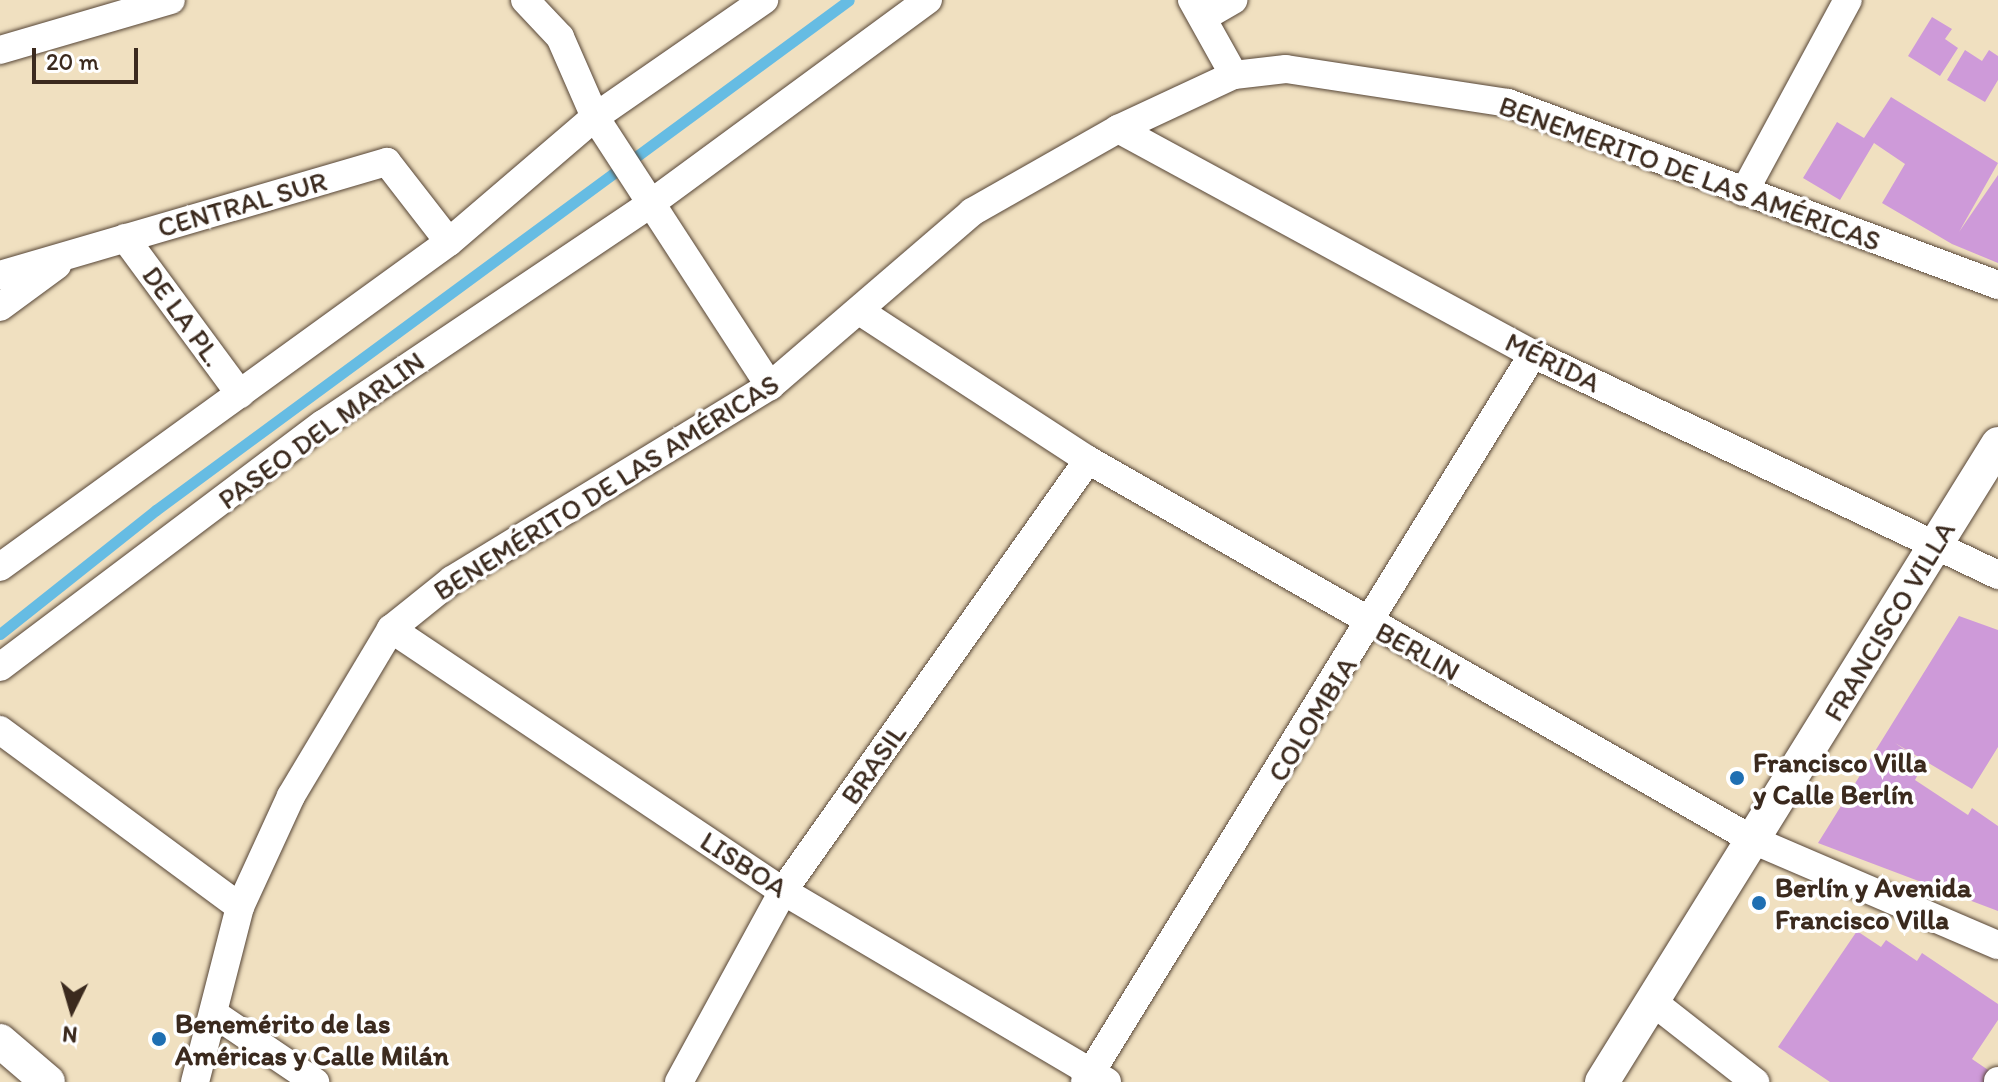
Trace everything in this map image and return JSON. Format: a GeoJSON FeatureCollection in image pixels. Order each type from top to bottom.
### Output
{"type":"FeatureCollection","features":[{"type":"Feature","properties":{"kind":"street"},"geometry":{"type":"LineString","coordinates":[[0,50],[171,0]]}},
{"type":"Feature","properties":{"kind":"street"},"geometry":{"type":"LineString","coordinates":[[525,0],[560,37],[595,117],[770,386]]}},
{"type":"Feature","properties":{"kind":"street"},"geometry":{"type":"LineString","coordinates":[[0,567],[449,242],[595,117],[764,0]]}},
{"type":"Feature","properties":{"kind":"street","name":"PASEO DEL MARLIN"},"geometry":{"type":"LineString","coordinates":[[0,667],[323,424],[644,196],[928,0]]}},
{"type":"Feature","properties":{"kind":"street"},"geometry":{"type":"LineString","coordinates":[[1233,0],[1198,9],[1234,75]]}},
{"type":"Feature","properties":{"kind":"street"},"geometry":{"type":"LineString","coordinates":[[1744,192],[1848,0]]}},
{"type":"Feature","properties":{"kind":"street","name":"BENEMERITO DE LAS AMÉRICAS"},"geometry":{"type":"LineString","coordinates":[[1234,75],[1286,69],[1508,103],[1998,285]]}},
{"type":"Feature","properties":{"kind":"street","name":"BENEMÉRITO DE LAS AMÉRICAS"},"geometry":{"type":"LineString","coordinates":[[195,1082],[216,1015],[240,907],[291,796],[391,629],[452,580],[770,386],[861,312],[972,212],[1118,129],[1234,75]]}},
{"type":"Feature","properties":{"kind":"street","name":"MÉRIDA"},"geometry":{"type":"LineString","coordinates":[[1118,129],[1533,354],[1998,575]]}},
{"type":"Feature","properties":{"kind":"street","name":"CENTRAL SUR"},"geometry":{"type":"LineString","coordinates":[[0,275],[387,162],[449,242]]}},
{"type":"Feature","properties":{"kind":"street","name":"DE LA PL."},"geometry":{"type":"LineString","coordinates":[[125,238],[240,394]]}},
{"type":"Feature","properties":{"kind":"street"},"geometry":{"type":"LineString","coordinates":[[0,307],[72,254]]}},
{"type":"Feature","properties":{"kind":"street","name":"BERLIN"},"geometry":{"type":"LineString","coordinates":[[861,312],[1088,460],[1371,625],[1755,841],[1998,945]]}},
{"type":"Feature","properties":{"kind":"street","name":"COLOMBIA"},"geometry":{"type":"LineString","coordinates":[[1095,1079],[1533,354]]}},
{"type":"Feature","properties":{"kind":"street","name":"FRANCISCO VILLA"},"geometry":{"type":"LineString","coordinates":[[1602,1082],[1755,841],[1998,444]]}},
{"type":"Feature","properties":{"kind":"street","name":"BRASIL"},"geometry":{"type":"LineString","coordinates":[[679,1082],[783,891],[1088,460]]}},
{"type":"Feature","properties":{"kind":"street","name":"LISBOA"},"geometry":{"type":"LineString","coordinates":[[391,629],[783,891],[1095,1079]]}},
{"type":"Feature","properties":{"kind":"street"},"geometry":{"type":"LineString","coordinates":[[0,730],[240,907]]}},
{"type":"Feature","properties":{"kind":"street"},"geometry":{"type":"LineString","coordinates":[[1653,1002],[1755,1082]]}},
{"type":"Feature","properties":{"kind":"street"},"geometry":{"type":"LineString","coordinates":[[216,1015],[315,1082]]}},
{"type":"Feature","properties":{"kind":"street"},"geometry":{"type":"LineString","coordinates":[[0,1041],[48,1082]]}},
{"type":"Feature","properties":{"kind":"building"},"geometry":{"type":"Polygon","coordinates":[[[1932,17],[1952,29],[1945,39],[1958,48],[1940,76],[1908,56],[1932,17]]]}},
{"type":"Feature","properties":{"kind":"building"},"geometry":{"type":"Polygon","coordinates":[[[1965,50],[1982,61],[1989,50],[1998,56],[1998,80],[1985,102],[1947,80],[1965,50]]]}},
{"type":"Feature","properties":{"kind":"building"},"geometry":{"type":"Polygon","coordinates":[[[1891,97],[1998,163],[1959,232],[1998,175],[1998,263],[1952,244],[1882,203],[1905,164],[1874,143],[1840,200],[1803,178],[1837,122],[1864,138],[1891,97]]]}},
{"type":"Feature","properties":{"kind":"building"},"geometry":{"type":"Polygon","coordinates":[[[1959,616],[1998,630],[1998,747],[1972,789],[1895,743],[1924,763],[1915,780],[1968,815],[1972,808],[1998,826],[1998,911],[1818,843],[1959,616]]]}},
{"type":"Feature","properties":{"kind":"building"},"geometry":{"type":"Polygon","coordinates":[[[1857,931],[1881,947],[1886,940],[1917,961],[1922,953],[1998,1004],[1998,1020],[1972,1059],[1997,1076],[1993,1082],[1830,1082],[1778,1047],[1857,931]]]}},
{"type":"Feature","properties":{"kind":"waterway"},"geometry":{"type":"LineString","coordinates":[[0,634],[156,510],[849,0]]}},
{"type":"Feature","properties":{"kind":"place","name":"Francisco Villa y Calle Berlín"},"geometry":{"type":"Point","coordinates":[1737,778]}},
{"type":"Feature","properties":{"kind":"place","name":"Berlín y Avenida Francisco Villa"},"geometry":{"type":"Point","coordinates":[1759,903]}},
{"type":"Feature","properties":{"kind":"place","name":"Benemérito de las Américas y Calle Milán"},"geometry":{"type":"Point","coordinates":[159,1039]}}]}
